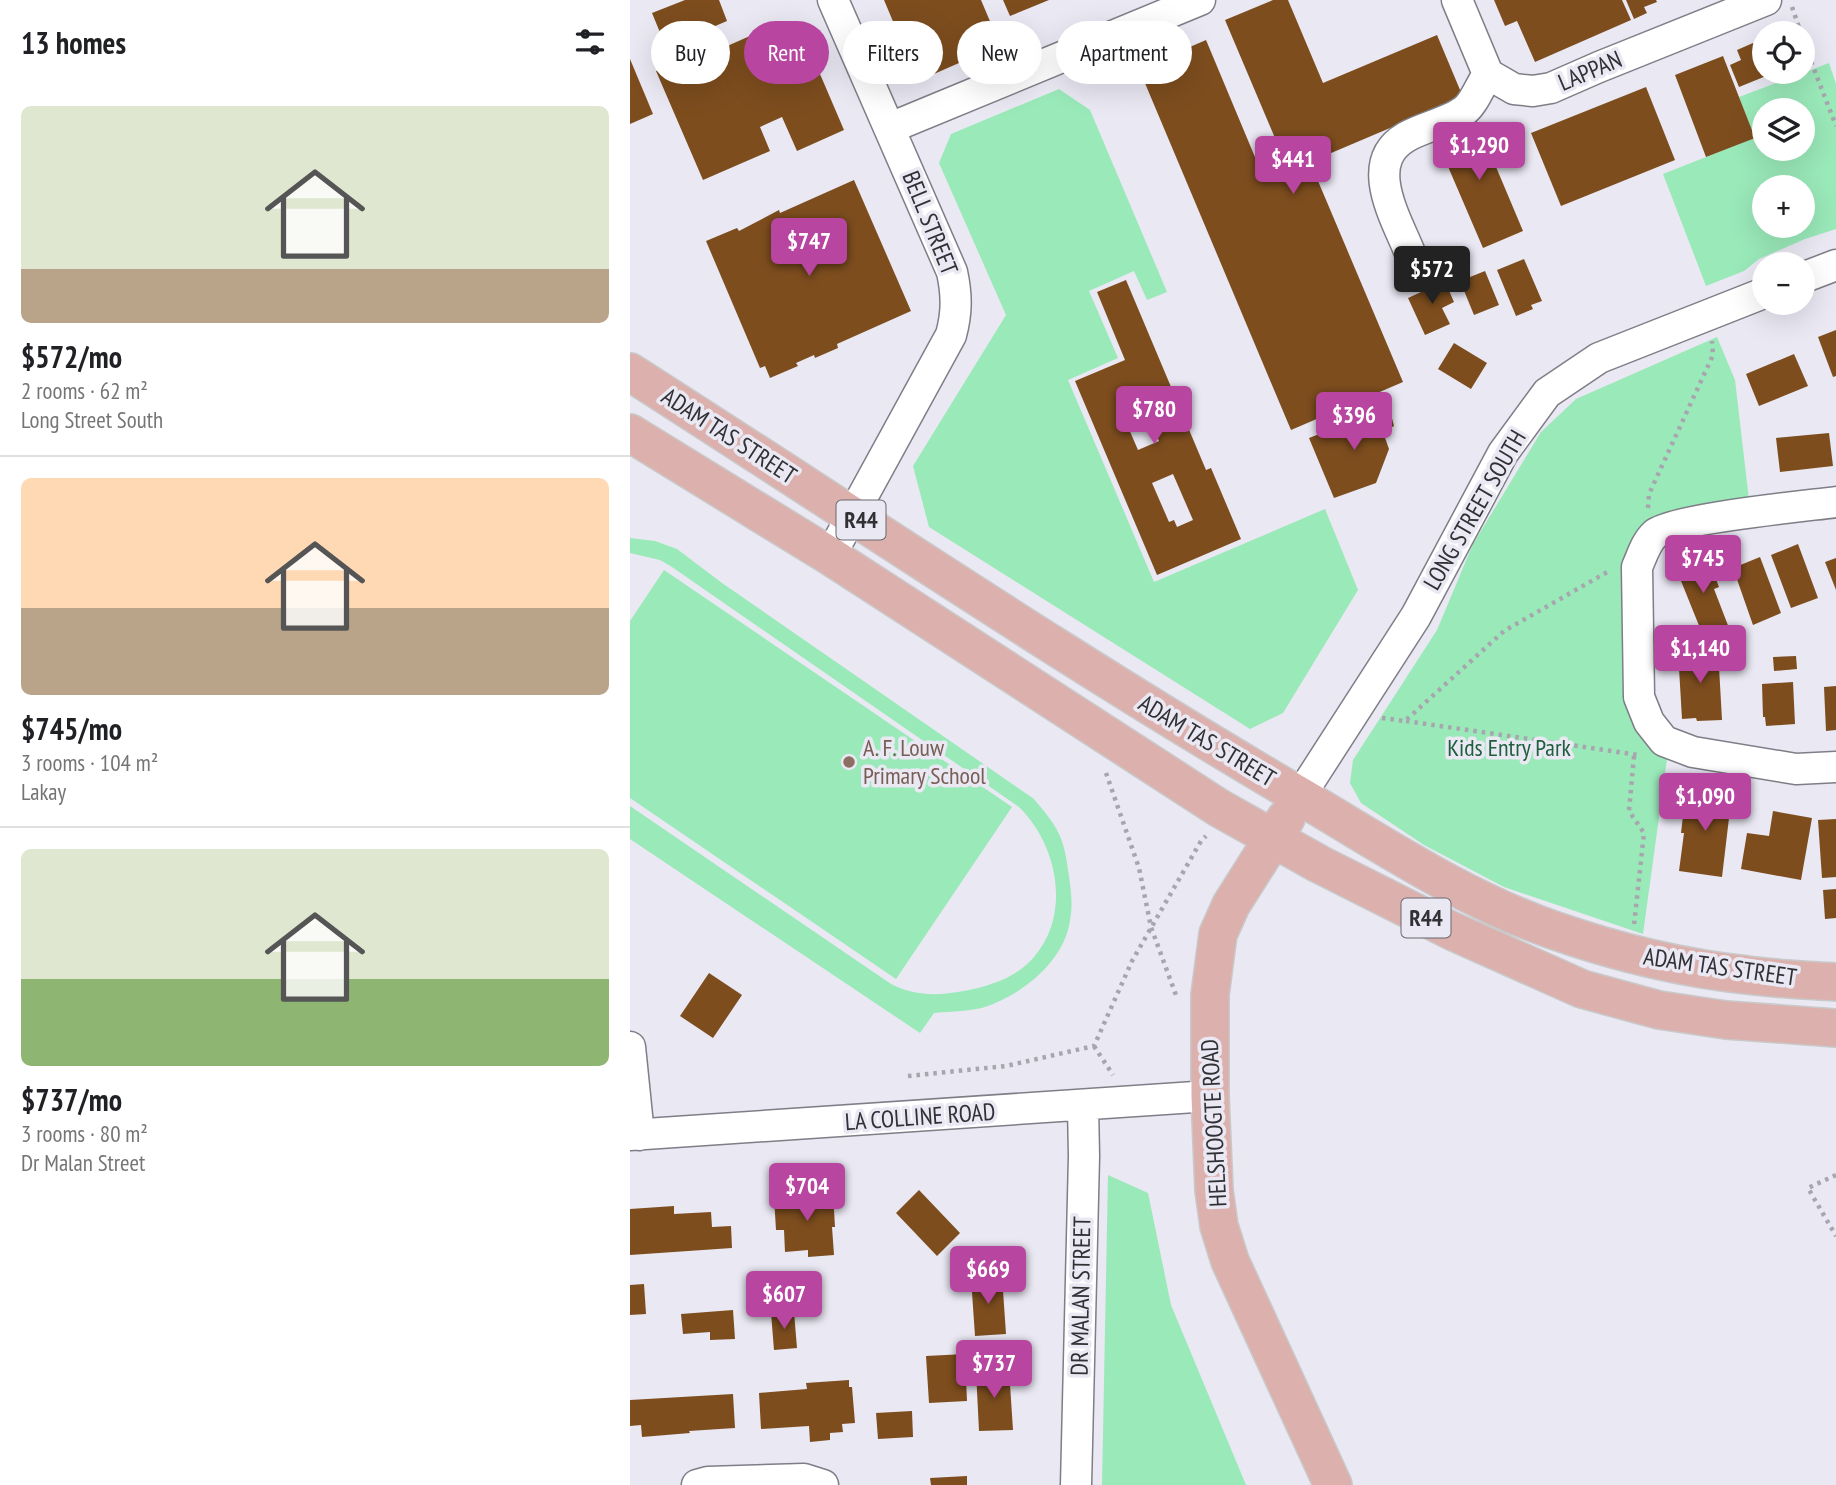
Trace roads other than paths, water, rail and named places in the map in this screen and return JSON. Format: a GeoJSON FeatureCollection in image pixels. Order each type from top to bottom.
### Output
{"type":"FeatureCollection","features":[{"type":"Feature","properties":{"kind":"main road","name":"ADAM TAS STREET"},"geometry":{"type":"LineString","coordinates":[[630,372],[1091,670],[1248,768],[1473,897],[1551,929],[1634,955],[1748,976],[1836,982]]}},
{"type":"Feature","properties":{"kind":"main road","name":"ADAM TAS STREET"},"geometry":{"type":"LineString","coordinates":[[630,433],[830,556],[1219,808],[1319,864],[1452,931],[1581,989],[1659,1010],[1726,1020],[1836,1028]]}},
{"type":"Feature","properties":{"kind":"main road","name":"HELSHOOGTE ROAD"},"geometry":{"type":"LineString","coordinates":[[1300,796],[1231,905],[1218,934],[1210,995],[1214,1190],[1219,1226],[1230,1261],[1333,1485]]}},
{"type":"Feature","properties":{"kind":"street","name":"BELL STREET"},"geometry":{"type":"LineString","coordinates":[[830,556],[951,335],[956,315],[957,293],[953,272],[833,0]]}},
{"type":"Feature","properties":{"kind":"street"},"geometry":{"type":"LineString","coordinates":[[890,128],[1200,0]]}},
{"type":"Feature","properties":{"kind":"street"},"geometry":{"type":"LineString","coordinates":[[1409,253],[1386,193],[1383,176],[1388,155],[1393,147],[1406,137],[1466,110],[1488,74],[1457,0]]}},
{"type":"Feature","properties":{"kind":"street","name":"LAPPAN"},"geometry":{"type":"LineString","coordinates":[[1488,74],[1514,89],[1533,91],[1551,88],[1599,66],[1766,0]]}},
{"type":"Feature","properties":{"kind":"street"},"geometry":{"type":"LineString","coordinates":[[1815,273],[1836,265]]}},
{"type":"Feature","properties":{"kind":"street","name":"LONG STREET SOUTH"},"geometry":{"type":"LineString","coordinates":[[1300,796],[1416,616],[1503,453],[1547,393],[1599,358],[1752,298]]}},
{"type":"Feature","properties":{"kind":"street"},"geometry":{"type":"LineString","coordinates":[[1836,502],[1690,522],[1656,532],[1645,547],[1637,567],[1639,697],[1649,722],[1664,741],[1693,752],[1796,769],[1836,767]]}},
{"type":"Feature","properties":{"kind":"street"},"geometry":{"type":"LineString","coordinates":[[630,1047],[635,1135]]}},
{"type":"Feature","properties":{"kind":"street","name":"LA COLLINE ROAD"},"geometry":{"type":"LineString","coordinates":[[635,1135],[1210,1096]]}},
{"type":"Feature","properties":{"kind":"street","name":"DR MALAN STREET"},"geometry":{"type":"LineString","coordinates":[[1076,1485],[1083,1106]]}},
{"type":"Feature","properties":{"kind":"street"},"geometry":{"type":"LineString","coordinates":[[697,1485],[708,1482],[804,1479],[823,1485]]}},
{"type":"Feature","properties":{"kind":"place","name":"A. F. Louw Primary School"},"geometry":{"type":"Point","coordinates":[849,762]}},
{"type":"Feature","properties":{"kind":"park label","name":"Kids Entry Park"},"geometry":{"type":"Point","coordinates":[1509,748]}}]}
